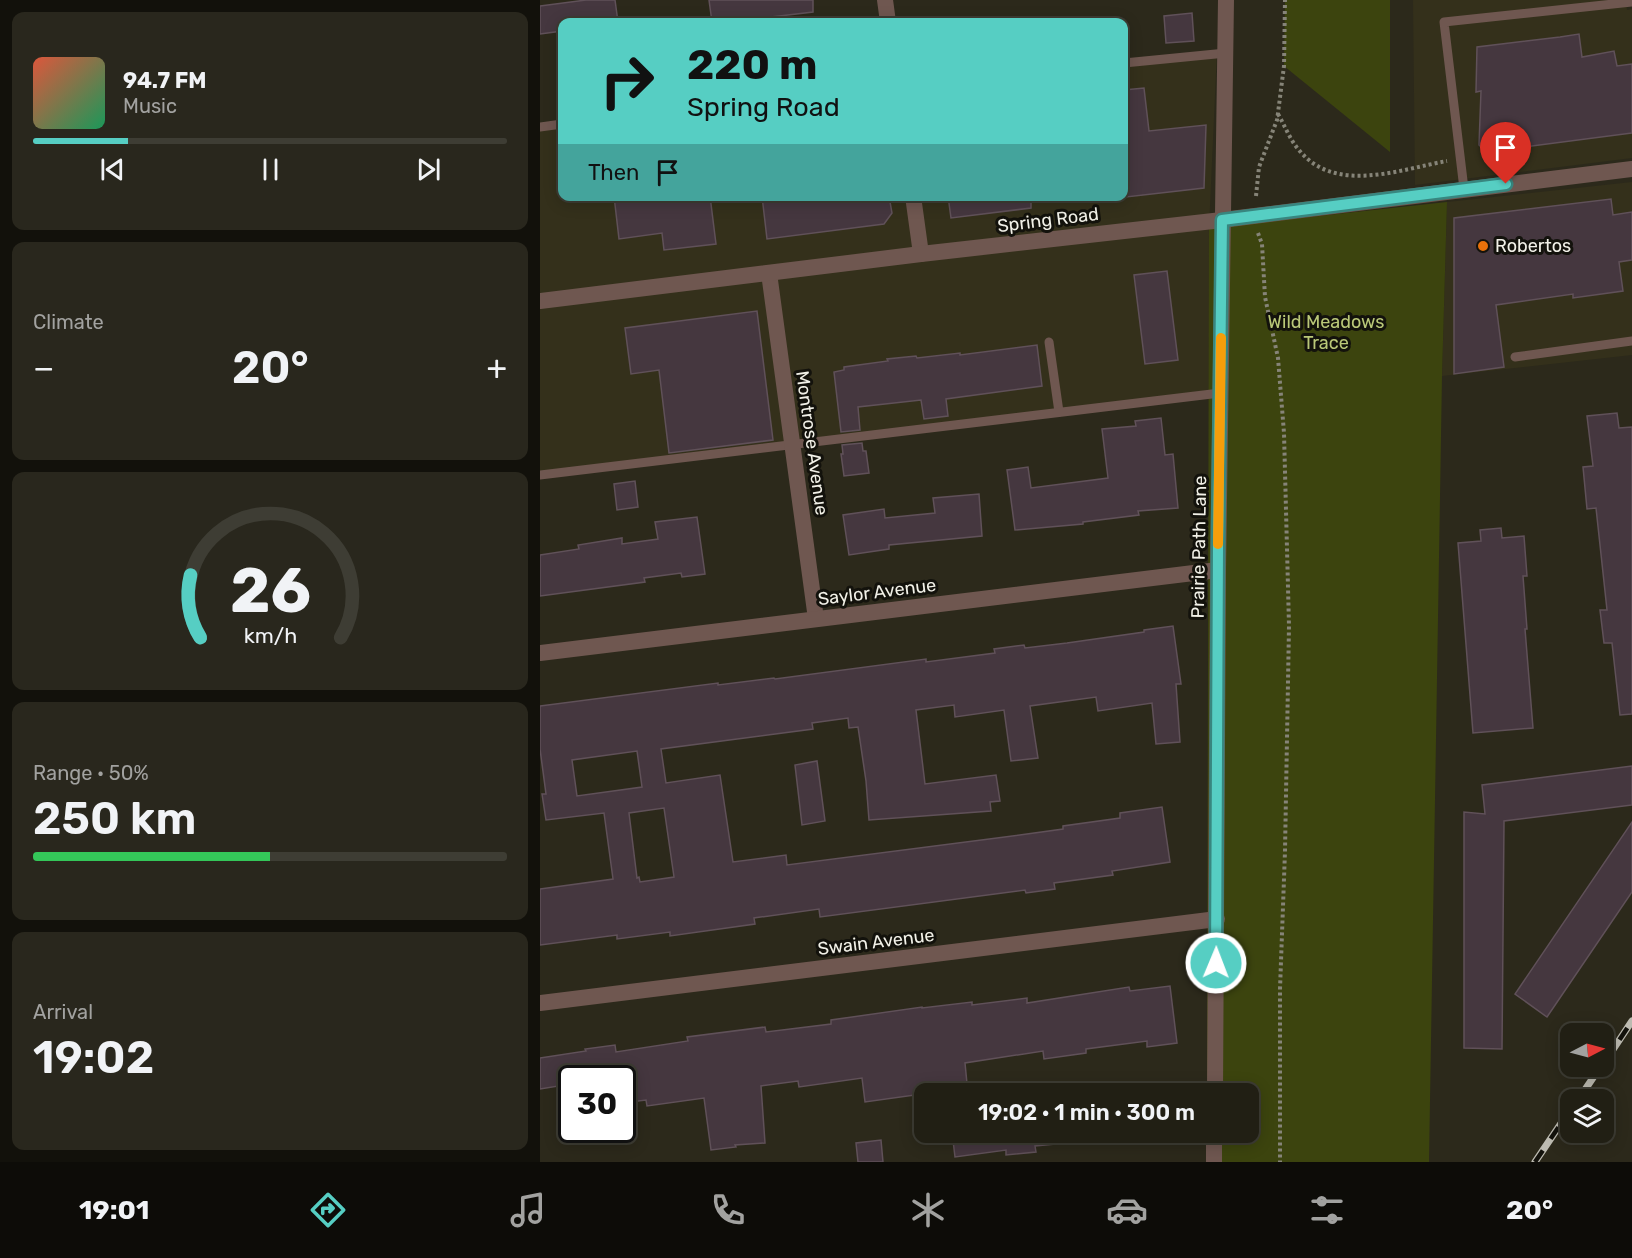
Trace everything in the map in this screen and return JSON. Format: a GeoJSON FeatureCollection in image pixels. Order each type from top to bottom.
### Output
{"type":"FeatureCollection","features":[{"type":"Feature","properties":{"kind":"street"},"geometry":{"type":"LineString","coordinates":[[885,0],[887,18]]}},
{"type":"Feature","properties":{"kind":"street","name":"Prairie Path Lane"},"geometry":{"type":"LineString","coordinates":[[1215,1083],[1218,570],[1226,0]]}},
{"type":"Feature","properties":{"kind":"street","name":"Spring Road"},"geometry":{"type":"LineString","coordinates":[[540,300],[1222,220],[1632,169]]}},
{"type":"Feature","properties":{"kind":"street"},"geometry":{"type":"LineString","coordinates":[[914,201],[921,254]]}},
{"type":"Feature","properties":{"kind":"street","name":"Montrose Avenue"},"geometry":{"type":"LineString","coordinates":[[769,273],[816,620]]}},
{"type":"Feature","properties":{"kind":"street","name":"Saylor Avenue"},"geometry":{"type":"LineString","coordinates":[[540,653],[1218,570]]}},
{"type":"Feature","properties":{"kind":"street","name":"Swain Avenue"},"geometry":{"type":"LineString","coordinates":[[540,1003],[1217,919]]}},
{"type":"Feature","properties":{"kind":"street"},"geometry":{"type":"LineString","coordinates":[[1214,1143],[1214,1162]]}},
{"type":"Feature","properties":{"kind":"lane"},"geometry":{"type":"LineString","coordinates":[[1464,189],[1444,22],[1632,2]]}},
{"type":"Feature","properties":{"kind":"lane"},"geometry":{"type":"LineString","coordinates":[[1128,63],[1226,53]]}},
{"type":"Feature","properties":{"kind":"lane"},"geometry":{"type":"LineString","coordinates":[[540,127],[558,125]]}},
{"type":"Feature","properties":{"kind":"lane"},"geometry":{"type":"LineString","coordinates":[[1515,357],[1632,341]]}},
{"type":"Feature","properties":{"kind":"lane"},"geometry":{"type":"LineString","coordinates":[[1049,342],[1059,412]]}},
{"type":"Feature","properties":{"kind":"lane"},"geometry":{"type":"LineString","coordinates":[[540,475],[1220,393]]}},
{"type":"Feature","properties":{"kind":"path"},"geometry":{"type":"LineString","coordinates":[[1255,202],[1259,167],[1277,120],[1284,66],[1285,0]]}},
{"type":"Feature","properties":{"kind":"path"},"geometry":{"type":"LineString","coordinates":[[1278,113],[1300,151],[1332,173],[1356,177],[1382,174],[1461,158]]}},
{"type":"Feature","properties":{"kind":"path"},"geometry":{"type":"LineString","coordinates":[[1258,232],[1262,244],[1265,297],[1278,358],[1284,433],[1289,626],[1280,989],[1280,1162]]}},
{"type":"Feature","properties":{"kind":"shaded area"},"geometry":{"type":"Polygon","coordinates":[[[1413,0],[1626,0],[1627,10],[1632,9],[1632,158],[1415,185],[1413,0]]]}},
{"type":"Feature","properties":{"kind":"shaded area"},"geometry":{"type":"Polygon","coordinates":[[[1217,51],[1209,228],[1210,390],[540,476],[540,123],[558,121],[558,201],[1128,201],[1128,61],[1217,51]]]}},
{"type":"Feature","properties":{"kind":"shaded area"},"geometry":{"type":"Polygon","coordinates":[[[1632,182],[1632,355],[1442,376],[1447,202],[1632,182]]]}},
{"type":"Feature","properties":{"kind":"green space"},"geometry":{"type":"Polygon","coordinates":[[[1285,0],[1390,0],[1390,152],[1284,66],[1285,0]]]}},
{"type":"Feature","properties":{"kind":"green space","name":"Wild Meadows Trace"},"geometry":{"type":"Polygon","coordinates":[[[1447,202],[1429,1162],[1207,1162],[1207,1143],[1259,1143],[1259,1083],[1207,1083],[1209,228],[1447,202]]]}},
{"type":"Feature","properties":{"kind":"building"},"geometry":{"type":"Polygon","coordinates":[[[586,0],[615,0],[617,18],[558,18],[558,32],[540,34],[540,6],[586,0]]]}},
{"type":"Feature","properties":{"kind":"building"},"geometry":{"type":"Polygon","coordinates":[[[709,0],[813,0],[813,12],[763,18],[711,18],[709,0]]]}},
{"type":"Feature","properties":{"kind":"building"},"geometry":{"type":"Polygon","coordinates":[[[1192,13],[1194,41],[1166,43],[1164,16],[1192,13]]]}},
{"type":"Feature","properties":{"kind":"building"},"geometry":{"type":"Polygon","coordinates":[[[1579,34],[1582,57],[1614,51],[1617,66],[1632,64],[1632,133],[1486,152],[1479,145],[1481,91],[1476,92],[1477,47],[1579,34]]]}},
{"type":"Feature","properties":{"kind":"building"},"geometry":{"type":"Polygon","coordinates":[[[1144,88],[1149,131],[1206,125],[1204,188],[1128,197],[1128,90],[1144,88]]]}},
{"type":"Feature","properties":{"kind":"building"},"geometry":{"type":"Polygon","coordinates":[[[1611,199],[1613,215],[1632,212],[1632,260],[1619,262],[1623,291],[1573,298],[1573,294],[1496,305],[1504,367],[1454,374],[1454,218],[1611,199]]]}},
{"type":"Feature","properties":{"kind":"building"},"geometry":{"type":"Polygon","coordinates":[[[615,201],[711,201],[716,244],[664,250],[662,233],[619,239],[615,201]]]}},
{"type":"Feature","properties":{"kind":"building"},"geometry":{"type":"Polygon","coordinates":[[[763,201],[890,201],[892,213],[884,224],[767,239],[763,201]]]}},
{"type":"Feature","properties":{"kind":"building"},"geometry":{"type":"Polygon","coordinates":[[[949,201],[1031,201],[1031,208],[951,218],[949,201]]]}},
{"type":"Feature","properties":{"kind":"building"},"geometry":{"type":"Polygon","coordinates":[[[1167,271],[1178,360],[1145,364],[1134,275],[1167,271]]]}},
{"type":"Feature","properties":{"kind":"building"},"geometry":{"type":"Polygon","coordinates":[[[757,311],[773,440],[669,453],[659,370],[631,374],[625,328],[757,311]]]}},
{"type":"Feature","properties":{"kind":"building"},"geometry":{"type":"Polygon","coordinates":[[[1037,345],[1042,386],[946,399],[948,416],[924,419],[921,400],[858,407],[860,430],[841,432],[834,372],[844,370],[844,367],[888,361],[887,359],[960,353],[960,355],[1037,345]]]}},
{"type":"Feature","properties":{"kind":"building"},"geometry":{"type":"Polygon","coordinates":[[[1617,413],[1619,428],[1632,427],[1632,714],[1620,715],[1612,643],[1604,643],[1600,610],[1607,610],[1596,508],[1587,509],[1583,467],[1593,466],[1587,416],[1617,413]]]}},
{"type":"Feature","properties":{"kind":"building"},"geometry":{"type":"Polygon","coordinates":[[[1161,418],[1165,455],[1173,454],[1178,508],[1138,511],[1139,515],[1083,522],[1083,524],[1015,530],[1007,470],[1028,467],[1031,488],[1108,478],[1102,429],[1136,426],[1135,421],[1161,418]]]}},
{"type":"Feature","properties":{"kind":"building"},"geometry":{"type":"Polygon","coordinates":[[[862,443],[863,451],[866,451],[869,473],[844,476],[842,445],[862,443]]]}},
{"type":"Feature","properties":{"kind":"building"},"geometry":{"type":"Polygon","coordinates":[[[635,481],[638,507],[617,510],[614,484],[635,481]]]}},
{"type":"Feature","properties":{"kind":"building"},"geometry":{"type":"Polygon","coordinates":[[[979,494],[982,536],[889,545],[889,549],[849,555],[843,515],[884,509],[885,518],[935,513],[933,498],[979,494]]]}},
{"type":"Feature","properties":{"kind":"building"},"geometry":{"type":"Polygon","coordinates":[[[697,517],[705,574],[682,577],[681,573],[644,578],[645,582],[540,596],[540,555],[579,549],[578,545],[622,538],[622,544],[658,539],[655,522],[697,517]]]}},
{"type":"Feature","properties":{"kind":"building"},"geometry":{"type":"Polygon","coordinates":[[[1501,528],[1502,538],[1524,536],[1527,576],[1523,576],[1527,629],[1525,629],[1533,728],[1473,733],[1458,543],[1481,541],[1480,530],[1501,528]]]}},
{"type":"Feature","properties":{"kind":"building"},"geometry":{"type":"Polygon","coordinates":[[[1173,626],[1181,684],[1176,684],[1180,742],[1156,744],[1152,703],[1098,711],[1096,697],[1030,706],[1038,758],[1011,761],[1004,710],[955,717],[954,705],[916,710],[925,784],[996,775],[1000,801],[990,802],[991,811],[869,820],[858,727],[849,728],[848,718],[812,723],[813,729],[661,749],[666,783],[720,775],[733,862],[786,855],[787,865],[1063,829],[1063,826],[1120,818],[1120,813],[1162,807],[1170,862],[1112,871],[1113,875],[1054,883],[1055,889],[1026,893],[1025,890],[820,917],[819,909],[754,918],[755,924],[670,936],[670,932],[617,939],[617,935],[540,945],[540,889],[613,879],[604,813],[546,820],[542,794],[546,794],[540,749],[540,706],[926,659],[926,662],[995,653],[994,649],[1067,643],[1144,632],[1144,630],[1173,626]],[[637,751],[572,760],[577,796],[642,787],[637,751]],[[664,808],[629,813],[637,878],[639,877],[640,882],[674,877],[664,808]]]}},
{"type":"Feature","properties":{"kind":"building"},"geometry":{"type":"Polygon","coordinates":[[[817,761],[825,821],[802,825],[795,765],[817,761]]]}},
{"type":"Feature","properties":{"kind":"building"},"geometry":{"type":"Polygon","coordinates":[[[1632,766],[1632,805],[1504,821],[1502,1049],[1464,1048],[1464,812],[1485,814],[1482,785],[1632,766]]]}},
{"type":"Feature","properties":{"kind":"building"},"geometry":{"type":"Polygon","coordinates":[[[1632,822],[1632,892],[1547,1017],[1515,994],[1632,822]]]}},
{"type":"Feature","properties":{"kind":"building"},"geometry":{"type":"Polygon","coordinates":[[[1170,986],[1177,1043],[1147,1047],[1147,1041],[1086,1049],[1086,1053],[1044,1059],[1043,1051],[965,1063],[967,1083],[914,1083],[914,1095],[865,1102],[862,1078],[799,1087],[798,1081],[761,1086],[765,1143],[735,1145],[736,1147],[711,1150],[704,1098],[647,1106],[646,1100],[636,1101],[636,1065],[558,1065],[558,1086],[540,1089],[540,1058],[586,1051],[585,1049],[615,1045],[616,1052],[688,1041],[687,1037],[765,1027],[766,1032],[831,1024],[831,1020],[922,1007],[972,1002],[972,1005],[1027,998],[1027,1003],[1129,987],[1130,991],[1170,986]]]}},
{"type":"Feature","properties":{"kind":"building"},"geometry":{"type":"Polygon","coordinates":[[[881,1140],[883,1162],[858,1162],[856,1143],[881,1140]]]}},
{"type":"Feature","properties":{"kind":"building"},"geometry":{"type":"Polygon","coordinates":[[[953,1143],[1055,1143],[1035,1146],[1036,1152],[1006,1155],[1006,1150],[955,1157],[953,1143]]]}},
{"type":"Feature","properties":{"kind":"railway"},"geometry":{"type":"LineString","coordinates":[[1614,1048],[1632,1021]]}},
{"type":"Feature","properties":{"kind":"railway"},"geometry":{"type":"LineString","coordinates":[[1585,1089],[1594,1077]]}},
{"type":"Feature","properties":{"kind":"railway"},"geometry":{"type":"LineString","coordinates":[[1535,1162],[1560,1125]]}},
{"type":"Feature","properties":{"kind":"slow traffic"},"geometry":{"type":"LineString","coordinates":[[1218,544],[1221,338]]}},
{"type":"Feature","properties":{"kind":"place","name":"Robertos"},"geometry":{"type":"Point","coordinates":[1483,246]}},
{"type":"Feature","properties":{"kind":"route"},"geometry":{"type":"LineString","coordinates":[[1216,963],[1222,220],[1506,184]]}}]}
